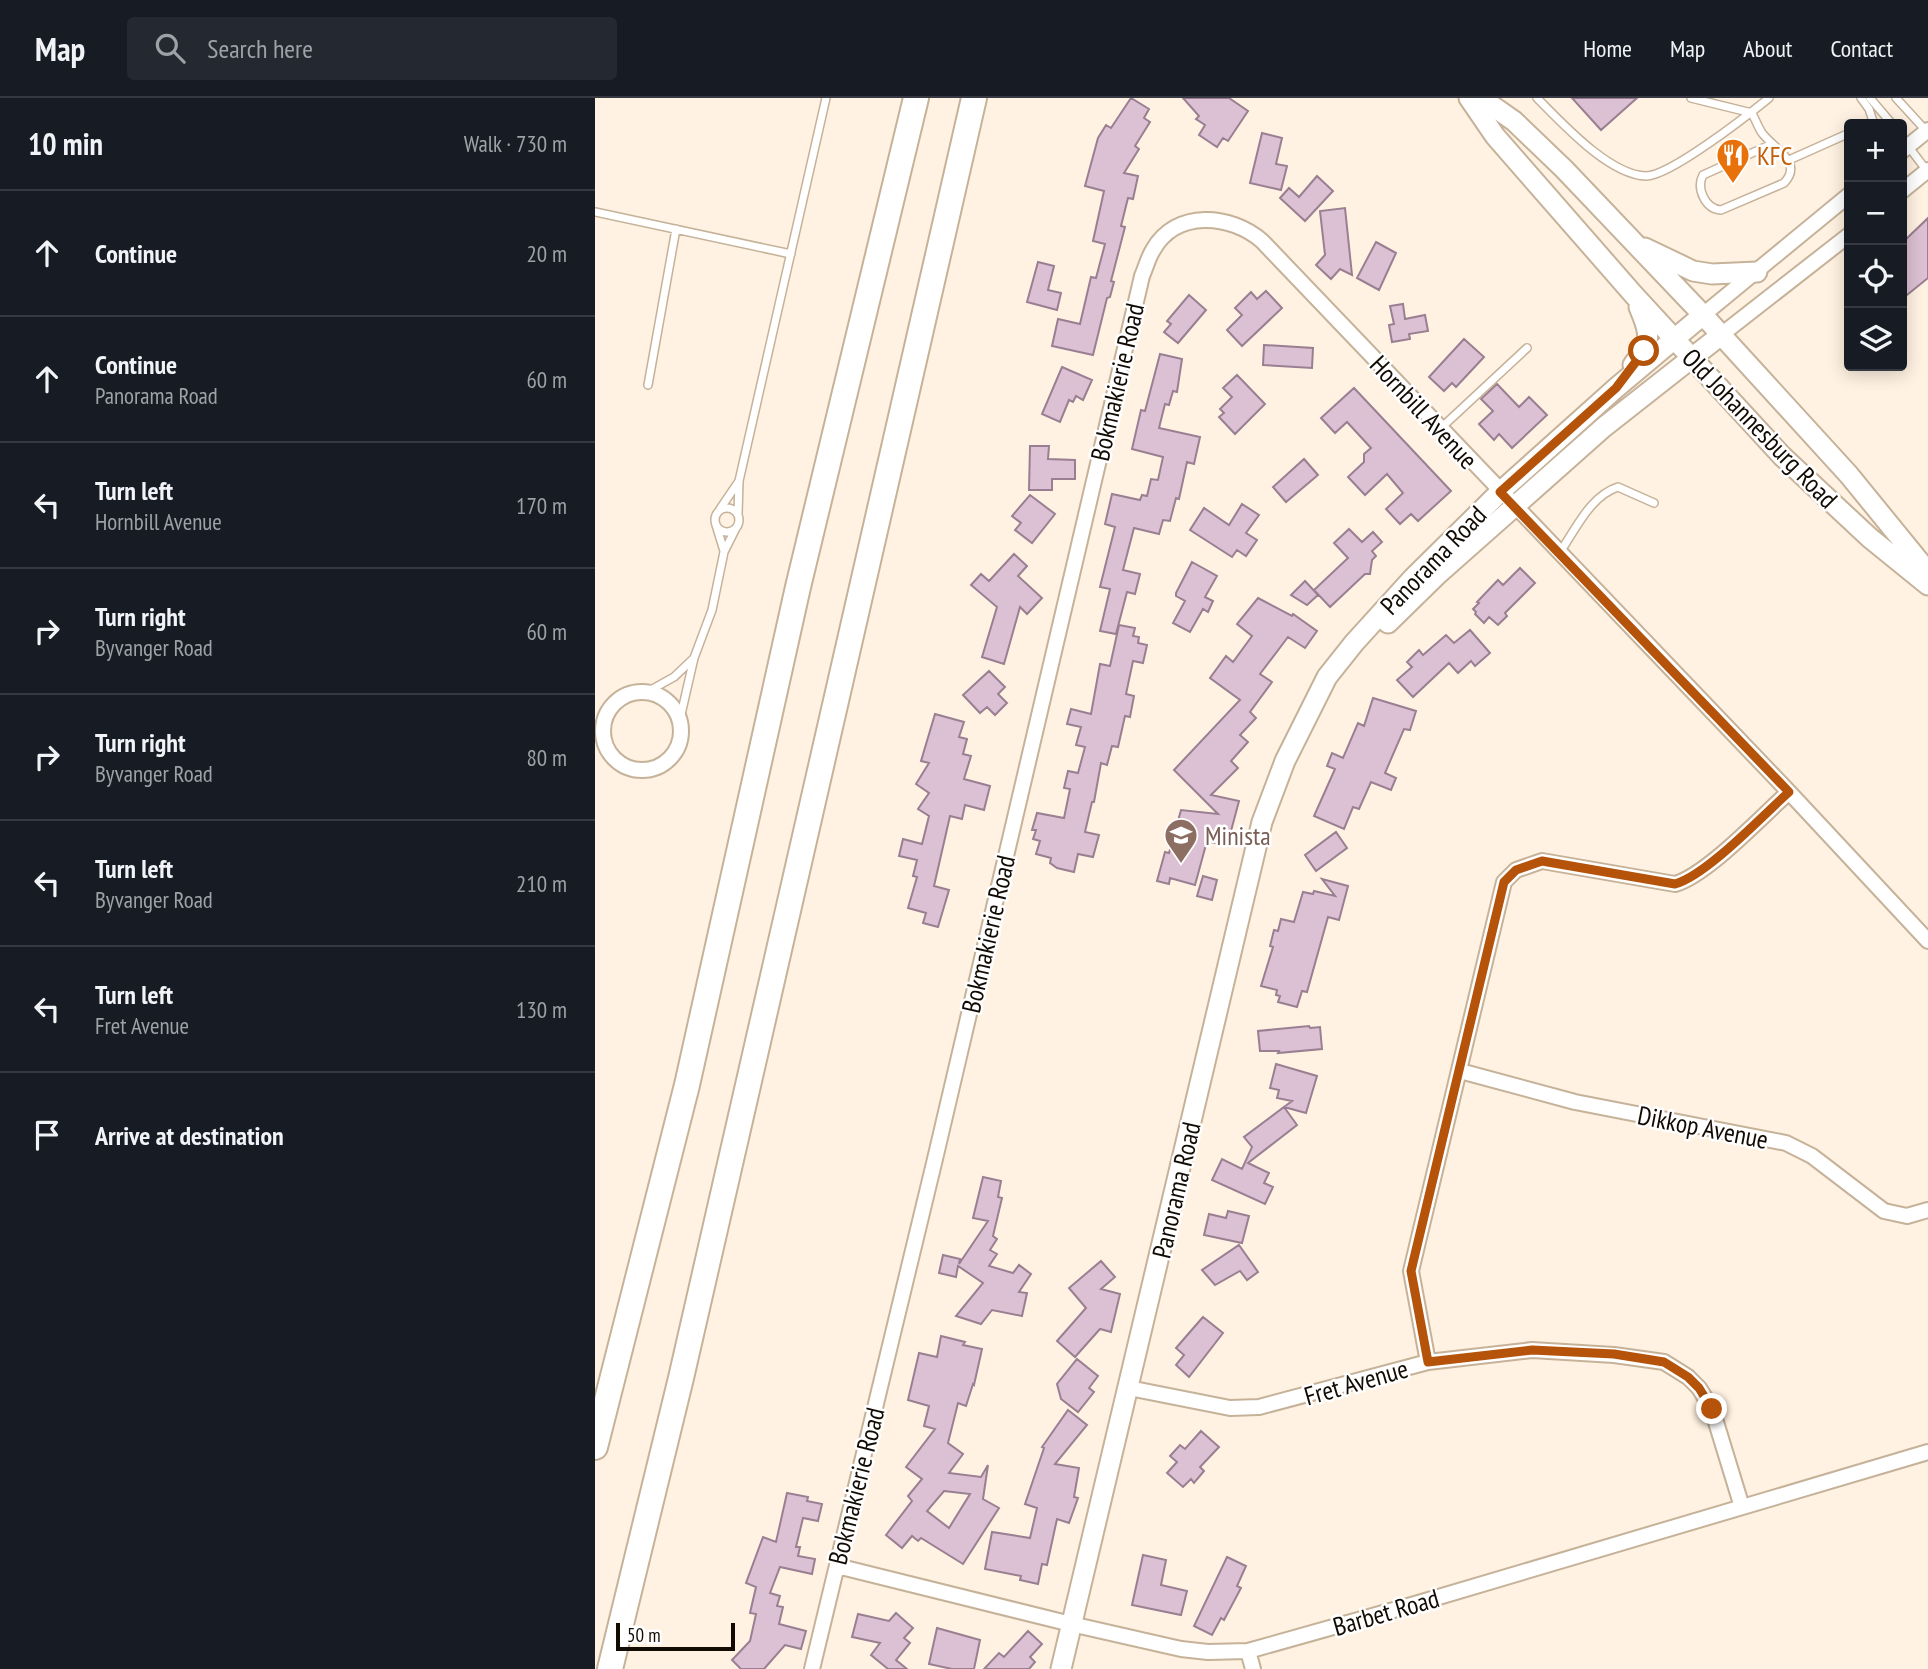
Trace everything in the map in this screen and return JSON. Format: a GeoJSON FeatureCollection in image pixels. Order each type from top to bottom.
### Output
{"type":"FeatureCollection","features":[{"type":"Feature","properties":{"kind":"highway"},"geometry":{"type":"LineString","coordinates":[[595,1447],[687,1085],[797,587],[916,98]]}},
{"type":"Feature","properties":{"kind":"highway"},"geometry":{"type":"LineString","coordinates":[[610,1669],[681,1378],[974,98]]}},
{"type":"Feature","properties":{"kind":"street","name":"Old Johannesburg Road"},"geometry":{"type":"LineString","coordinates":[[1469,98],[1495,136],[1633,294],[1803,478],[1928,585]]}},
{"type":"Feature","properties":{"kind":"street","name":"Old Johannesburg Road"},"geometry":{"type":"LineString","coordinates":[[1481,98],[1514,121],[1544,149],[1703,315],[1849,475],[1928,572]]}},
{"type":"Feature","properties":{"kind":"street"},"geometry":{"type":"LineString","coordinates":[[1907,143],[1927,132]]}},
{"type":"Feature","properties":{"kind":"street"},"geometry":{"type":"LineString","coordinates":[[1907,187],[1928,171]]}},
{"type":"Feature","properties":{"kind":"street"},"geometry":{"type":"LineString","coordinates":[[1703,315],[1844,198]]}},
{"type":"Feature","properties":{"kind":"street","name":"Hornbill Avenue"},"geometry":{"type":"LineString","coordinates":[[1193,221],[1224,221],[1251,231],[1789,792],[1928,941]]}},
{"type":"Feature","properties":{"kind":"street","name":"Bokmakierie Road"},"geometry":{"type":"LineString","coordinates":[[812,1669],[932,1173],[1142,276],[1153,248],[1172,229],[1193,221]]}},
{"type":"Feature","properties":{"kind":"street"},"geometry":{"type":"LineString","coordinates":[[1721,335],[1844,239]]}},
{"type":"Feature","properties":{"kind":"street"},"geometry":{"type":"LineString","coordinates":[[1635,243],[1693,271],[1712,275],[1757,272]]}},
{"type":"Feature","properties":{"kind":"street"},"geometry":{"type":"LineString","coordinates":[[1616,388],[1644,351],[1648,339],[1649,329],[1633,294]]}},
{"type":"Feature","properties":{"kind":"street","name":"Panorama Road"},"geometry":{"type":"LineString","coordinates":[[1061,1669],[1262,822],[1285,761],[1327,677],[1413,578],[1500,492],[1616,388],[1703,315]]}},
{"type":"Feature","properties":{"kind":"street","name":"Panorama Road"},"geometry":{"type":"LineString","coordinates":[[1308,717],[1363,649],[1436,576],[1604,427],[1721,335]]}},
{"type":"Feature","properties":{"kind":"street"},"geometry":{"type":"LineString","coordinates":[[647,692],[661,696],[673,706],[680,719],[681,735],[677,750],[667,762],[653,769],[637,771],[622,766],[611,756],[599,725],[618,700],[632,693],[647,692]]}},
{"type":"Feature","properties":{"kind":"street"},"geometry":{"type":"LineString","coordinates":[[1428,1362],[1411,1271],[1504,882],[1516,870],[1542,861],[1675,884],[1687,881],[1789,792]]}},
{"type":"Feature","properties":{"kind":"street","name":"Dikkop Avenue"},"geometry":{"type":"LineString","coordinates":[[1460,1071],[1575,1102],[1786,1143],[1812,1156],[1884,1211],[1907,1216],[1928,1210]]}},
{"type":"Feature","properties":{"kind":"street","name":"Fret Avenue"},"geometry":{"type":"LineString","coordinates":[[1129,1388],[1230,1408],[1259,1407],[1428,1362],[1532,1350],[1614,1354],[1664,1362],[1676,1367],[1699,1388],[1712,1409],[1742,1507]]}},
{"type":"Feature","properties":{"kind":"street","name":"Barbet Road"},"geometry":{"type":"LineString","coordinates":[[837,1566],[1181,1649],[1208,1652],[1248,1651],[1928,1452]]}},
{"type":"Feature","properties":{"kind":"street"},"geometry":{"type":"LineString","coordinates":[[1248,1651],[1253,1669]]}},
{"type":"Feature","properties":{"kind":"lane"},"geometry":{"type":"LineString","coordinates":[[680,719],[694,657],[712,610],[724,552],[739,522],[739,481],[826,98]]}},
{"type":"Feature","properties":{"kind":"lane"},"geometry":{"type":"LineString","coordinates":[[1537,98],[1579,140],[1626,170],[1645,176],[1674,166],[1752,113],[1769,98]]}},
{"type":"Feature","properties":{"kind":"lane"},"geometry":{"type":"LineString","coordinates":[[1691,98],[1752,113],[1762,132],[1789,160],[1792,172],[1784,183],[1720,210],[1709,207],[1700,185],[1703,174],[1772,144]]}},
{"type":"Feature","properties":{"kind":"lane"},"geometry":{"type":"LineString","coordinates":[[1861,98],[1872,119]]}},
{"type":"Feature","properties":{"kind":"lane"},"geometry":{"type":"LineString","coordinates":[[1870,98],[1888,119]]}},
{"type":"Feature","properties":{"kind":"lane"},"geometry":{"type":"LineString","coordinates":[[1896,98],[1927,132]]}},
{"type":"Feature","properties":{"kind":"lane"},"geometry":{"type":"LineString","coordinates":[[1789,160],[1844,135]]}},
{"type":"Feature","properties":{"kind":"lane"},"geometry":{"type":"LineString","coordinates":[[1907,148],[1928,171]]}},
{"type":"Feature","properties":{"kind":"lane"},"geometry":{"type":"LineString","coordinates":[[595,212],[791,254]]}},
{"type":"Feature","properties":{"kind":"lane"},"geometry":{"type":"LineString","coordinates":[[648,385],[676,229]]}},
{"type":"Feature","properties":{"kind":"lane"},"geometry":{"type":"LineString","coordinates":[[1440,428],[1527,348]]}},
{"type":"Feature","properties":{"kind":"lane"},"geometry":{"type":"LineString","coordinates":[[724,552],[715,518],[739,481]]}},
{"type":"Feature","properties":{"kind":"lane"},"geometry":{"type":"LineString","coordinates":[[1560,553],[1593,502],[1604,491],[1618,487],[1654,503]]}},
{"type":"Feature","properties":{"kind":"lane"},"geometry":{"type":"LineString","coordinates":[[719,511],[725,508],[733,509],[738,514]]}},
{"type":"Feature","properties":{"kind":"lane"},"geometry":{"type":"LineString","coordinates":[[716,525],[729,532],[736,528]]}},
{"type":"Feature","properties":{"kind":"lane"},"geometry":{"type":"LineString","coordinates":[[647,692],[674,677],[694,657]]}},
{"type":"Feature","properties":{"kind":"building"},"geometry":{"type":"Polygon","coordinates":[[[1131,98],[1149,109],[1144,118],[1150,122],[1135,146],[1139,149],[1124,173],[1138,176],[1133,199],[1128,198],[1121,226],[1125,227],[1111,281],[1114,282],[1110,297],[1107,298],[1093,355],[1052,346],[1058,319],[1080,324],[1091,277],[1096,278],[1105,244],[1093,241],[1104,191],[1085,186],[1098,138],[1106,125],[1111,128],[1131,98]]]}},
{"type":"Feature","properties":{"kind":"building"},"geometry":{"type":"Polygon","coordinates":[[[1183,98],[1229,98],[1248,111],[1228,141],[1223,138],[1217,147],[1199,135],[1205,125],[1196,119],[1199,116],[1183,98]]]}},
{"type":"Feature","properties":{"kind":"building"},"geometry":{"type":"Polygon","coordinates":[[[1572,98],[1637,98],[1601,130],[1572,98]]]}},
{"type":"Feature","properties":{"kind":"building"},"geometry":{"type":"Polygon","coordinates":[[[1262,133],[1282,138],[1276,164],[1287,166],[1281,190],[1250,183],[1262,133]]]}},
{"type":"Feature","properties":{"kind":"building"},"geometry":{"type":"Polygon","coordinates":[[[1317,176],[1333,191],[1305,221],[1280,198],[1289,188],[1299,197],[1317,176]]]}},
{"type":"Feature","properties":{"kind":"building"},"geometry":{"type":"Polygon","coordinates":[[[1345,208],[1352,275],[1340,269],[1331,279],[1316,265],[1325,255],[1320,211],[1345,208]]]}},
{"type":"Feature","properties":{"kind":"building"},"geometry":{"type":"Polygon","coordinates":[[[1928,218],[1928,278],[1907,295],[1907,245],[1907,238],[1928,218]]]}},
{"type":"Feature","properties":{"kind":"building"},"geometry":{"type":"Polygon","coordinates":[[[1376,242],[1396,253],[1379,290],[1357,278],[1376,242]]]}},
{"type":"Feature","properties":{"kind":"building"},"geometry":{"type":"Polygon","coordinates":[[[1038,262],[1054,266],[1048,290],[1061,293],[1057,310],[1027,302],[1038,262]]]}},
{"type":"Feature","properties":{"kind":"building"},"geometry":{"type":"Polygon","coordinates":[[[1266,291],[1282,308],[1242,346],[1227,330],[1242,315],[1235,308],[1251,292],[1257,299],[1266,291]]]}},
{"type":"Feature","properties":{"kind":"building"},"geometry":{"type":"Polygon","coordinates":[[[1189,295],[1206,310],[1178,343],[1164,332],[1171,324],[1167,321],[1189,295]]]}},
{"type":"Feature","properties":{"kind":"building"},"geometry":{"type":"Polygon","coordinates":[[[1403,304],[1405,319],[1425,315],[1428,331],[1409,334],[1410,339],[1392,342],[1389,325],[1394,324],[1390,306],[1403,304]]]}},
{"type":"Feature","properties":{"kind":"building"},"geometry":{"type":"Polygon","coordinates":[[[1464,339],[1484,357],[1456,387],[1452,383],[1444,391],[1429,377],[1464,339]]]}},
{"type":"Feature","properties":{"kind":"building"},"geometry":{"type":"Polygon","coordinates":[[[1264,345],[1313,348],[1312,368],[1263,365],[1264,345]]]}},
{"type":"Feature","properties":{"kind":"building"},"geometry":{"type":"Polygon","coordinates":[[[1160,354],[1182,359],[1177,392],[1173,391],[1169,405],[1165,404],[1159,428],[1200,437],[1194,464],[1187,462],[1179,499],[1176,498],[1170,521],[1163,520],[1159,534],[1134,528],[1123,570],[1140,574],[1135,594],[1127,592],[1116,634],[1100,631],[1110,589],[1100,587],[1115,527],[1105,524],[1112,494],[1140,500],[1142,495],[1147,496],[1151,479],[1158,480],[1163,457],[1132,449],[1141,410],[1145,411],[1160,354]]]}},
{"type":"Feature","properties":{"kind":"building"},"geometry":{"type":"Polygon","coordinates":[[[1062,367],[1092,380],[1083,400],[1076,396],[1073,402],[1069,400],[1060,422],[1042,414],[1062,367]]]}},
{"type":"Feature","properties":{"kind":"building"},"geometry":{"type":"Polygon","coordinates":[[[1237,375],[1265,404],[1235,434],[1219,417],[1224,413],[1220,409],[1232,397],[1223,388],[1237,375]]]}},
{"type":"Feature","properties":{"kind":"building"},"geometry":{"type":"Polygon","coordinates":[[[1497,384],[1519,407],[1529,397],[1547,415],[1512,448],[1499,434],[1494,440],[1479,424],[1493,411],[1481,399],[1497,384]]]}},
{"type":"Feature","properties":{"kind":"building"},"geometry":{"type":"Polygon","coordinates":[[[1354,388],[1451,491],[1418,521],[1411,514],[1400,524],[1386,509],[1403,493],[1387,474],[1365,495],[1348,477],[1364,462],[1364,454],[1371,448],[1347,422],[1335,433],[1321,418],[1354,388]]]}},
{"type":"Feature","properties":{"kind":"building"},"geometry":{"type":"Polygon","coordinates":[[[1030,446],[1049,446],[1048,459],[1075,460],[1075,479],[1052,479],[1052,490],[1029,490],[1030,446]]]}},
{"type":"Feature","properties":{"kind":"building"},"geometry":{"type":"Polygon","coordinates":[[[1304,459],[1318,475],[1286,502],[1273,487],[1304,459]]]}},
{"type":"Feature","properties":{"kind":"building"},"geometry":{"type":"Polygon","coordinates":[[[1030,495],[1055,514],[1032,543],[1015,530],[1021,523],[1012,516],[1030,495]]]}},
{"type":"Feature","properties":{"kind":"building"},"geometry":{"type":"Polygon","coordinates":[[[1242,504],[1259,515],[1246,533],[1257,540],[1246,556],[1237,550],[1232,557],[1190,530],[1204,508],[1229,525],[1242,504]]]}},
{"type":"Feature","properties":{"kind":"building"},"geometry":{"type":"Polygon","coordinates":[[[1349,529],[1362,542],[1373,532],[1382,542],[1372,551],[1376,556],[1372,560],[1370,574],[1365,574],[1330,607],[1314,590],[1348,558],[1334,543],[1349,529]]]}},
{"type":"Feature","properties":{"kind":"building"},"geometry":{"type":"Polygon","coordinates":[[[1014,554],[1027,566],[1018,576],[1042,598],[1027,614],[1020,607],[1004,664],[982,657],[997,607],[971,585],[981,574],[989,581],[1014,554]]]}},
{"type":"Feature","properties":{"kind":"building"},"geometry":{"type":"Polygon","coordinates":[[[1192,562],[1217,576],[1205,597],[1213,601],[1208,612],[1203,609],[1190,632],[1173,623],[1185,601],[1176,596],[1176,593],[1192,562]]]}},
{"type":"Feature","properties":{"kind":"building"},"geometry":{"type":"Polygon","coordinates":[[[1520,568],[1535,583],[1505,613],[1507,616],[1498,625],[1489,617],[1484,623],[1473,609],[1479,603],[1477,602],[1498,580],[1503,585],[1520,568]]]}},
{"type":"Feature","properties":{"kind":"building"},"geometry":{"type":"Polygon","coordinates":[[[1305,581],[1318,595],[1307,605],[1291,595],[1305,581]]]}},
{"type":"Feature","properties":{"kind":"building"},"geometry":{"type":"Polygon","coordinates":[[[1258,598],[1292,616],[1293,614],[1317,631],[1305,648],[1288,637],[1260,674],[1272,682],[1250,712],[1256,718],[1240,735],[1248,742],[1231,761],[1238,768],[1211,795],[1239,801],[1227,846],[1207,841],[1195,885],[1170,878],[1169,884],[1157,881],[1165,852],[1169,853],[1181,810],[1218,814],[1174,770],[1240,700],[1210,678],[1226,656],[1233,662],[1252,636],[1237,624],[1258,598]]]}},
{"type":"Feature","properties":{"kind":"building"},"geometry":{"type":"Polygon","coordinates":[[[1119,625],[1135,628],[1133,636],[1139,637],[1138,643],[1147,645],[1143,663],[1133,661],[1126,694],[1134,696],[1130,717],[1125,716],[1118,747],[1112,746],[1107,765],[1101,763],[1085,832],[1099,835],[1093,857],[1078,854],[1074,872],[1057,868],[1050,863],[1051,858],[1036,854],[1040,841],[1033,839],[1036,830],[1032,830],[1037,813],[1064,818],[1070,789],[1064,788],[1068,771],[1078,773],[1085,747],[1076,745],[1081,727],[1067,724],[1071,709],[1091,714],[1100,664],[1110,666],[1119,625]]]}},
{"type":"Feature","properties":{"kind":"building"},"geometry":{"type":"Polygon","coordinates":[[[1470,630],[1490,653],[1475,666],[1471,661],[1458,673],[1449,663],[1413,697],[1397,680],[1412,667],[1407,662],[1419,650],[1423,655],[1446,635],[1454,643],[1470,630]]]}},
{"type":"Feature","properties":{"kind":"building"},"geometry":{"type":"Polygon","coordinates":[[[989,671],[1005,687],[998,694],[1007,703],[995,715],[987,707],[980,713],[963,695],[989,671]]]}},
{"type":"Feature","properties":{"kind":"building"},"geometry":{"type":"Polygon","coordinates":[[[1373,698],[1416,711],[1410,730],[1404,729],[1385,773],[1396,778],[1391,790],[1371,782],[1359,809],[1353,807],[1344,829],[1314,816],[1335,769],[1327,766],[1332,753],[1343,758],[1358,723],[1364,726],[1373,698]]]}},
{"type":"Feature","properties":{"kind":"building"},"geometry":{"type":"Polygon","coordinates":[[[935,714],[964,722],[959,737],[967,739],[963,754],[971,756],[964,779],[990,786],[984,810],[965,805],[962,819],[950,816],[934,886],[949,890],[938,927],[923,923],[926,913],[908,908],[917,877],[913,876],[917,860],[899,856],[903,839],[922,844],[929,816],[918,809],[929,793],[916,784],[929,763],[921,761],[935,714]]]}},
{"type":"Feature","properties":{"kind":"building"},"geometry":{"type":"Polygon","coordinates":[[[1336,832],[1347,848],[1316,871],[1305,855],[1336,832]]]}},
{"type":"Feature","properties":{"kind":"building"},"geometry":{"type":"Polygon","coordinates":[[[1203,876],[1217,880],[1212,900],[1197,896],[1203,876]]]}},
{"type":"Feature","properties":{"kind":"building"},"geometry":{"type":"Polygon","coordinates":[[[1322,879],[1348,886],[1339,920],[1328,917],[1307,992],[1302,991],[1297,1007],[1278,1002],[1280,996],[1276,995],[1277,990],[1261,986],[1273,947],[1270,946],[1274,930],[1278,931],[1281,919],[1294,922],[1303,892],[1313,894],[1314,891],[1335,896],[1322,879]]]}},
{"type":"Feature","properties":{"kind":"building"},"geometry":{"type":"Polygon","coordinates":[[[1320,1027],[1322,1049],[1278,1053],[1279,1051],[1260,1051],[1258,1031],[1320,1027]]]}},
{"type":"Feature","properties":{"kind":"building"},"geometry":{"type":"Polygon","coordinates":[[[1276,1064],[1317,1076],[1306,1113],[1284,1107],[1292,1101],[1277,1098],[1279,1090],[1270,1088],[1276,1064]]]}},
{"type":"Feature","properties":{"kind":"building"},"geometry":{"type":"Polygon","coordinates":[[[1284,1107],[1297,1125],[1248,1163],[1269,1173],[1264,1183],[1273,1187],[1265,1204],[1212,1180],[1222,1159],[1242,1169],[1252,1147],[1244,1137],[1284,1107]]]}},
{"type":"Feature","properties":{"kind":"building"},"geometry":{"type":"Polygon","coordinates":[[[983,1177],[1001,1181],[998,1197],[1002,1198],[993,1236],[997,1239],[990,1250],[997,1254],[989,1266],[1013,1273],[1019,1265],[1031,1274],[1019,1292],[1027,1293],[1022,1316],[992,1310],[981,1324],[956,1316],[983,1283],[958,1266],[956,1277],[939,1273],[943,1255],[960,1259],[959,1264],[988,1221],[973,1218],[983,1177]]]}},
{"type":"Feature","properties":{"kind":"building"},"geometry":{"type":"Polygon","coordinates":[[[1228,1211],[1249,1216],[1242,1243],[1204,1235],[1209,1214],[1226,1218],[1228,1211]]]}},
{"type":"Feature","properties":{"kind":"building"},"geometry":{"type":"Polygon","coordinates":[[[1239,1245],[1258,1272],[1247,1280],[1240,1271],[1215,1285],[1202,1270],[1239,1245]]]}},
{"type":"Feature","properties":{"kind":"building"},"geometry":{"type":"Polygon","coordinates":[[[1101,1261],[1115,1277],[1101,1289],[1120,1294],[1111,1332],[1100,1329],[1075,1357],[1057,1341],[1086,1308],[1069,1288],[1101,1261]]]}},
{"type":"Feature","properties":{"kind":"building"},"geometry":{"type":"Polygon","coordinates":[[[1203,1317],[1223,1333],[1189,1377],[1176,1365],[1184,1355],[1176,1348],[1203,1317]]]}},
{"type":"Feature","properties":{"kind":"building"},"geometry":{"type":"Polygon","coordinates":[[[941,1336],[982,1349],[966,1406],[958,1403],[948,1443],[963,1454],[949,1473],[981,1477],[988,1465],[983,1499],[999,1508],[963,1564],[921,1538],[918,1541],[912,1536],[902,1548],[886,1535],[912,1501],[908,1496],[922,1479],[906,1467],[935,1429],[924,1426],[929,1406],[908,1400],[919,1353],[937,1357],[941,1336]],[[944,1491],[927,1511],[949,1528],[970,1494],[944,1491]]]}},
{"type":"Feature","properties":{"kind":"building"},"geometry":{"type":"Polygon","coordinates":[[[1077,1359],[1098,1376],[1089,1388],[1094,1392],[1078,1412],[1061,1399],[1057,1384],[1077,1359]]]}},
{"type":"Feature","properties":{"kind":"building"},"geometry":{"type":"Polygon","coordinates":[[[1068,1410],[1087,1425],[1055,1464],[1079,1468],[1074,1497],[1078,1498],[1069,1523],[1057,1519],[1047,1565],[1042,1564],[1038,1584],[1020,1580],[1021,1576],[985,1569],[992,1532],[1030,1538],[1037,1508],[1025,1504],[1044,1448],[1042,1447],[1068,1410]]]}},
{"type":"Feature","properties":{"kind":"building"},"geometry":{"type":"Polygon","coordinates":[[[1201,1431],[1219,1447],[1200,1467],[1204,1471],[1194,1483],[1191,1479],[1183,1487],[1167,1473],[1177,1462],[1170,1456],[1180,1445],[1185,1449],[1201,1431]]]}},
{"type":"Feature","properties":{"kind":"building"},"geometry":{"type":"Polygon","coordinates":[[[787,1493],[808,1497],[807,1501],[822,1504],[818,1521],[803,1518],[796,1547],[800,1547],[798,1556],[815,1559],[812,1574],[780,1567],[770,1593],[780,1596],[777,1606],[783,1607],[779,1624],[806,1631],[801,1649],[785,1645],[764,1669],[741,1669],[732,1660],[750,1641],[756,1614],[750,1613],[756,1587],[746,1583],[763,1537],[776,1542],[787,1493]]]}},
{"type":"Feature","properties":{"kind":"building"},"geometry":{"type":"Polygon","coordinates":[[[1143,1555],[1166,1560],[1161,1585],[1187,1591],[1181,1615],[1132,1605],[1143,1555]]]}},
{"type":"Feature","properties":{"kind":"building"},"geometry":{"type":"Polygon","coordinates":[[[1227,1557],[1246,1566],[1237,1586],[1241,1588],[1224,1620],[1221,1618],[1212,1635],[1194,1626],[1227,1557]]]}},
{"type":"Feature","properties":{"kind":"building"},"geometry":{"type":"Polygon","coordinates":[[[896,1613],[913,1628],[904,1638],[910,1643],[896,1660],[907,1669],[888,1669],[871,1655],[880,1643],[852,1637],[858,1614],[889,1621],[896,1613]]]}},
{"type":"Feature","properties":{"kind":"building"},"geometry":{"type":"Polygon","coordinates":[[[937,1628],[980,1640],[974,1669],[952,1669],[929,1664],[937,1628]]]}},
{"type":"Feature","properties":{"kind":"building"},"geometry":{"type":"Polygon","coordinates":[[[1028,1631],[1042,1644],[1030,1657],[1035,1662],[1029,1669],[984,1669],[999,1653],[1004,1657],[1028,1631]]]}},
{"type":"Feature","properties":{"kind":"place","name":"KFC"},"geometry":{"type":"Point","coordinates":[1733,185]}},
{"type":"Feature","properties":{"kind":"place","name":"Minista"},"geometry":{"type":"Point","coordinates":[1181,865]}},
{"type":"Feature","properties":{"kind":"route"},"geometry":{"type":"LineString","coordinates":[[1644,351],[1616,388],[1500,492],[1789,792],[1687,881],[1675,884],[1542,861],[1516,870],[1504,882],[1411,1277],[1428,1362],[1532,1350],[1614,1354],[1664,1362],[1676,1367],[1688,1377],[1699,1388],[1712,1409]]}}]}
